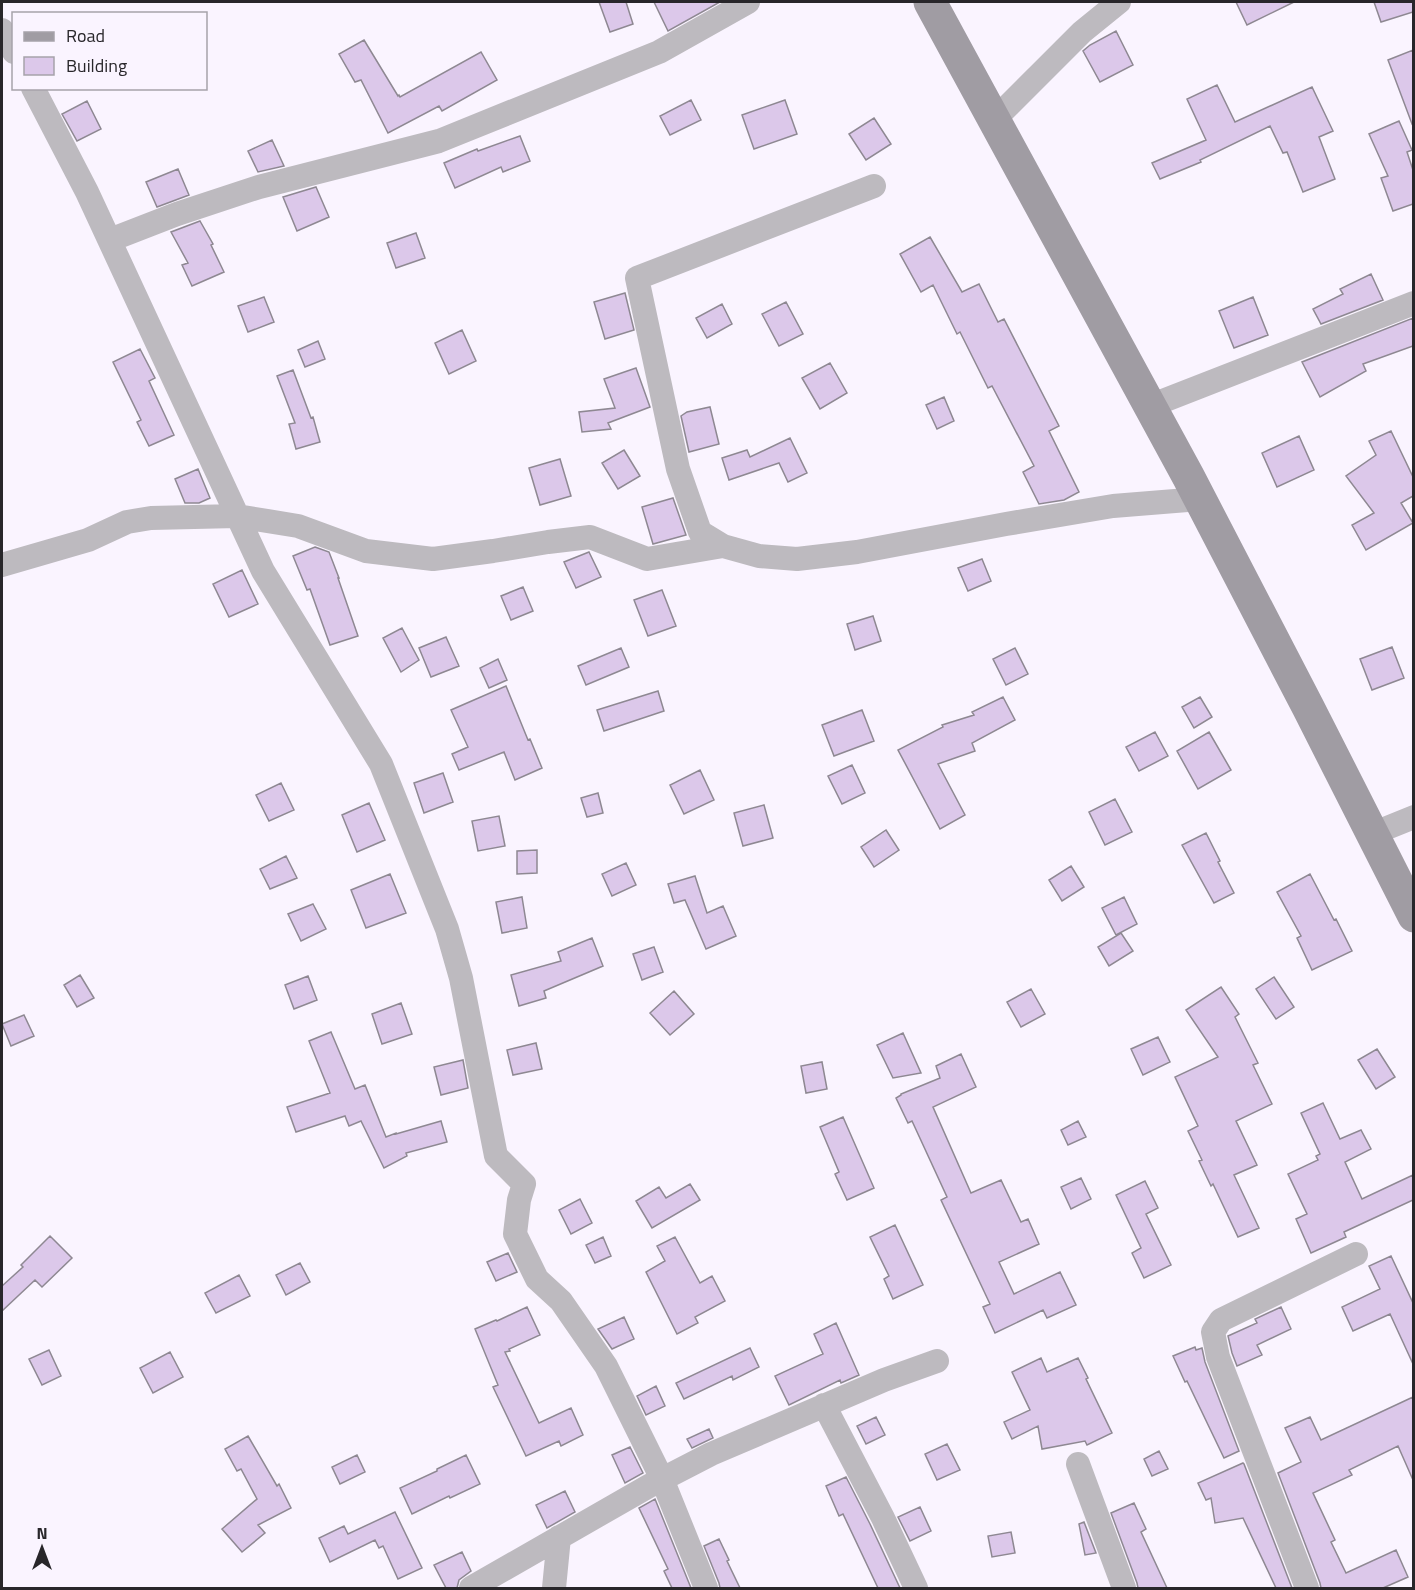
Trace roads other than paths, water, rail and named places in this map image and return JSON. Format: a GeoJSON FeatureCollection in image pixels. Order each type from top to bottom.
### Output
{"type":"FeatureCollection","features":[{"type":"Feature","properties":{"kind":"main road"},"geometry":{"type":"LineString","coordinates":[[930,2],[1200,500],[1413,916]]}},
{"type":"Feature","properties":{"kind":"street"},"geometry":{"type":"LineString","coordinates":[[110,240],[177,214],[259,187],[440,141],[659,52],[748,2]]}},
{"type":"Feature","properties":{"kind":"street"},"geometry":{"type":"LineString","coordinates":[[994,120],[1082,32],[1119,2]]}},
{"type":"Feature","properties":{"kind":"street"},"geometry":{"type":"LineString","coordinates":[[2,30],[12,48]]}},
{"type":"Feature","properties":{"kind":"street"},"geometry":{"type":"LineString","coordinates":[[34,90],[110,240],[263,571],[381,764],[447,929],[461,978],[496,1156],[524,1184],[519,1200],[515,1234],[537,1280],[561,1301],[606,1366],[662,1479],[706,1588]]}},
{"type":"Feature","properties":{"kind":"street"},"geometry":{"type":"LineString","coordinates":[[874,186],[637,278],[678,469],[699,532],[723,546],[759,556],[797,560],[857,552],[1113,506],[1200,500]]}},
{"type":"Feature","properties":{"kind":"street"},"geometry":{"type":"LineString","coordinates":[[1150,406],[1413,303]]}},
{"type":"Feature","properties":{"kind":"street"},"geometry":{"type":"LineString","coordinates":[[2,565],[88,540],[127,522],[150,518],[237,516],[298,526],[366,550],[433,559],[590,537],[646,559],[723,546]]}},
{"type":"Feature","properties":{"kind":"street"},"geometry":{"type":"LineString","coordinates":[[1372,834],[1413,817]]}},
{"type":"Feature","properties":{"kind":"street"},"geometry":{"type":"LineString","coordinates":[[1307,1588],[1218,1357],[1214,1332],[1221,1320],[1356,1254]]}},
{"type":"Feature","properties":{"kind":"street"},"geometry":{"type":"LineString","coordinates":[[471,1588],[662,1479],[711,1454],[884,1380],[937,1361]]}},
{"type":"Feature","properties":{"kind":"street"},"geometry":{"type":"LineString","coordinates":[[824,1405],[883,1518],[916,1588]]}},
{"type":"Feature","properties":{"kind":"street"},"geometry":{"type":"LineString","coordinates":[[1078,1464],[1124,1588]]}},
{"type":"Feature","properties":{"kind":"street"},"geometry":{"type":"LineString","coordinates":[[554,1588],[559,1537]]}}]}
